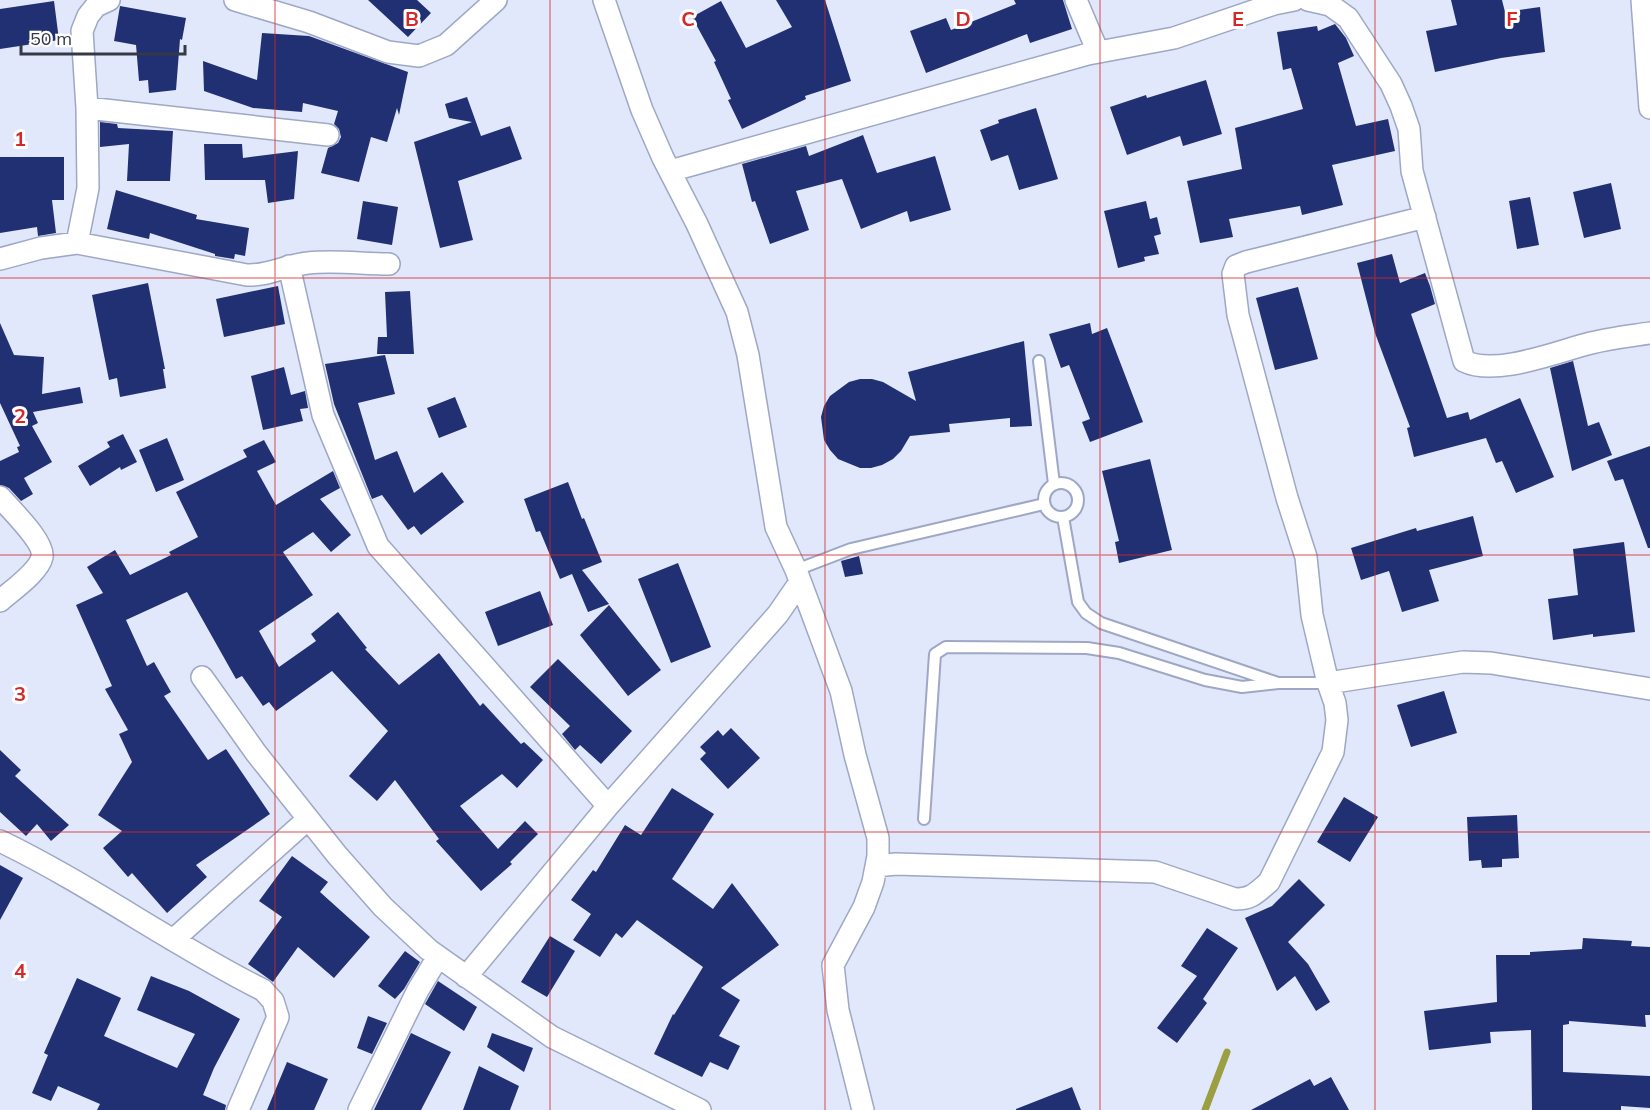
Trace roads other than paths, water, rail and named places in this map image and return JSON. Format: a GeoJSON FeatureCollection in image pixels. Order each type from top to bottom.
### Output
{"type":"FeatureCollection","features":[{"type":"Feature","properties":{"kind":"street"},"geometry":{"type":"LineString","coordinates":[[76,243],[88,188],[87,108],[82,31],[88,16],[96,6],[109,0]]}},
{"type":"Feature","properties":{"kind":"street"},"geometry":{"type":"LineString","coordinates":[[238,0],[309,22],[388,52],[419,56],[446,45],[496,0]]}},
{"type":"Feature","properties":{"kind":"street"},"geometry":{"type":"LineString","coordinates":[[604,0],[642,110],[737,312],[748,355],[776,527],[798,576],[841,691],[855,755],[878,838],[873,882],[864,907],[833,964],[838,1010],[863,1110]]}},
{"type":"Feature","properties":{"kind":"street"},"geometry":{"type":"LineString","coordinates":[[1076,0],[1098,52]]}},
{"type":"Feature","properties":{"kind":"street"},"geometry":{"type":"LineString","coordinates":[[670,171],[1098,52],[1174,38],[1274,4],[1294,0]]}},
{"type":"Feature","properties":{"kind":"street"},"geometry":{"type":"LineString","coordinates":[[1308,0],[1330,5],[1348,18],[1391,84],[1409,129],[1412,171],[1464,361],[1513,364],[1591,343],[1650,333]]}},
{"type":"Feature","properties":{"kind":"street"},"geometry":{"type":"LineString","coordinates":[[1641,0],[1650,108]]}},
{"type":"Feature","properties":{"kind":"street"},"geometry":{"type":"LineString","coordinates":[[87,108],[328,135]]}},
{"type":"Feature","properties":{"kind":"street"},"geometry":{"type":"LineString","coordinates":[[876,866],[896,864],[1155,872],[1235,899],[1247,899],[1269,882],[1333,752],[1337,720],[1335,703],[1312,615],[1306,557],[1287,498],[1238,315],[1233,274],[1236,266],[1246,262],[1425,217]]}},
{"type":"Feature","properties":{"kind":"street"},"geometry":{"type":"LineString","coordinates":[[0,259],[41,248],[76,243],[247,275],[263,276],[289,266],[309,262],[389,264]]}},
{"type":"Feature","properties":{"kind":"street"},"geometry":{"type":"LineString","coordinates":[[289,266],[323,415],[378,546],[608,806]]}},
{"type":"Feature","properties":{"kind":"street"},"geometry":{"type":"LineString","coordinates":[[0,497],[35,537],[41,548],[42,557],[38,566],[0,601]]}},
{"type":"Feature","properties":{"kind":"street"},"geometry":{"type":"LineString","coordinates":[[466,977],[608,806],[778,614],[798,576]]}},
{"type":"Feature","properties":{"kind":"street"},"geometry":{"type":"LineString","coordinates":[[1328,683],[1463,662],[1491,663],[1650,689]]}},
{"type":"Feature","properties":{"kind":"street"},"geometry":{"type":"LineString","coordinates":[[202,677],[256,753],[308,819],[383,907],[438,957],[552,1037],[701,1110]]}},
{"type":"Feature","properties":{"kind":"street"},"geometry":{"type":"LineString","coordinates":[[173,940],[308,819]]}},
{"type":"Feature","properties":{"kind":"street"},"geometry":{"type":"LineString","coordinates":[[0,841],[45,863],[173,940],[263,990],[273,1001],[278,1017],[238,1110]]}},
{"type":"Feature","properties":{"kind":"street"},"geometry":{"type":"LineString","coordinates":[[359,1110],[418,990],[438,957]]}},
{"type":"Feature","properties":{"kind":"lane"},"geometry":{"type":"LineString","coordinates":[[1040,361],[1054,484]]}},
{"type":"Feature","properties":{"kind":"lane"},"geometry":{"type":"LineString","coordinates":[[1067,483],[1077,492],[1078,499],[1074,511],[1063,517],[1050,514],[1044,504],[1043,496],[1047,488],[1054,484],[1067,483]]}},
{"type":"Feature","properties":{"kind":"lane"},"geometry":{"type":"LineString","coordinates":[[798,576],[851,549],[1044,504]]}},
{"type":"Feature","properties":{"kind":"lane"},"geometry":{"type":"LineString","coordinates":[[1063,517],[1078,602],[1086,613],[1101,623],[1278,683]]}},
{"type":"Feature","properties":{"kind":"lane"},"geometry":{"type":"LineString","coordinates":[[924,819],[935,654],[946,647],[1087,648],[1119,654],[1205,680],[1242,687],[1278,683],[1328,683]]}},
{"type":"Feature","properties":{"kind":"waterway"},"geometry":{"type":"LineString","coordinates":[[1205,1110],[1227,1052]]}}]}
